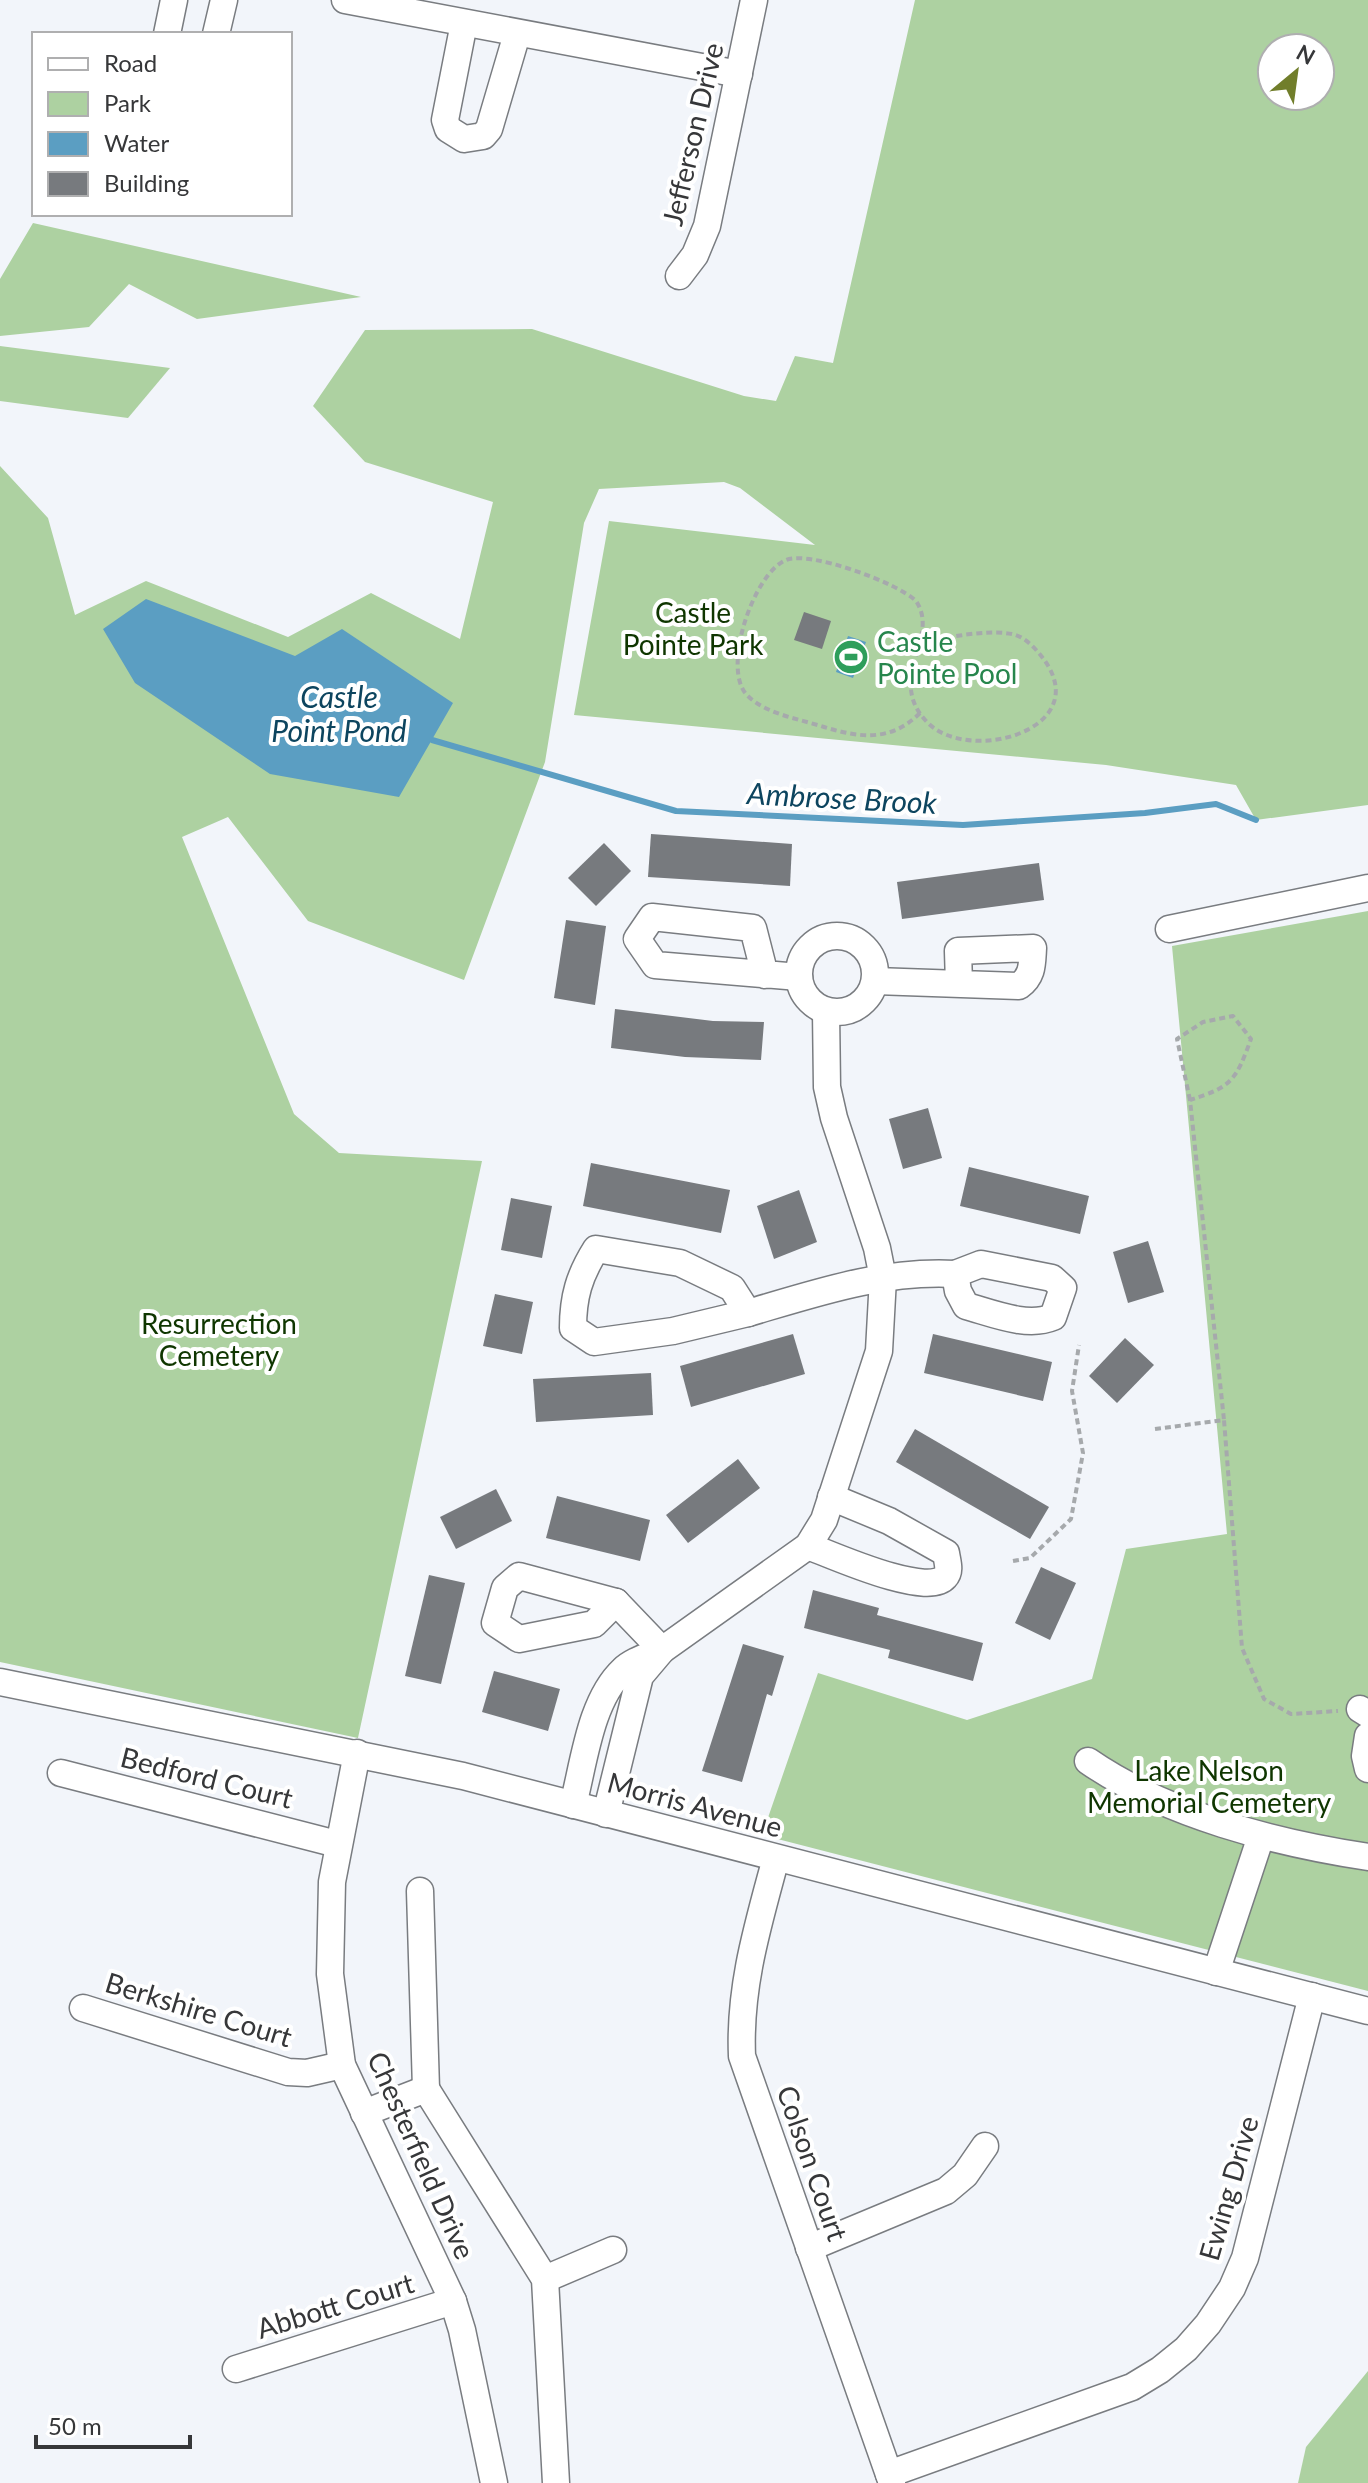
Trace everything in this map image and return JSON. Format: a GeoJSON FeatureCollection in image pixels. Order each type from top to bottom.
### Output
{"type":"FeatureCollection","features":[{"type":"Feature","properties":{"kind":"street"},"geometry":{"type":"LineString","coordinates":[[167,32],[174,0]]}},
{"type":"Feature","properties":{"kind":"street"},"geometry":{"type":"LineString","coordinates":[[216,32],[224,0]]}},
{"type":"Feature","properties":{"kind":"street"},"geometry":{"type":"LineString","coordinates":[[345,0],[739,74]]}},
{"type":"Feature","properties":{"kind":"street","name":"Jefferson Drive"},"geometry":{"type":"LineString","coordinates":[[679,276],[695,255],[707,226],[754,0]]}},
{"type":"Feature","properties":{"kind":"street"},"geometry":{"type":"LineString","coordinates":[[464,23],[445,120],[448,129],[464,139],[483,136],[489,129],[517,34]]}},
{"type":"Feature","properties":{"kind":"street"},"geometry":{"type":"LineString","coordinates":[[1169,929],[1368,888]]}},
{"type":"Feature","properties":{"kind":"street"},"geometry":{"type":"LineString","coordinates":[[839,935],[863,945],[876,968],[875,981],[863,1003],[839,1012],[826,1011],[807,998],[799,977],[800,964],[814,943],[839,935]]}},
{"type":"Feature","properties":{"kind":"street"},"geometry":{"type":"LineString","coordinates":[[765,975],[799,977]]}},
{"type":"Feature","properties":{"kind":"street"},"geometry":{"type":"LineString","coordinates":[[875,981],[959,984]]}},
{"type":"Feature","properties":{"kind":"street"},"geometry":{"type":"LineString","coordinates":[[573,1805],[596,1719],[610,1684],[625,1668],[662,1650],[808,1546],[824,1520],[879,1351],[883,1278],[877,1248],[834,1118],[827,1087],[826,1011]]}},
{"type":"Feature","properties":{"kind":"street"},"geometry":{"type":"LineString","coordinates":[[748,1313],[732,1288],[680,1263],[596,1249],[583,1270],[573,1299],[573,1328],[594,1342],[673,1331],[748,1313],[854,1282],[955,1274]]}},
{"type":"Feature","properties":{"kind":"street"},"geometry":{"type":"LineString","coordinates":[[808,1546],[889,1576],[933,1585],[944,1579],[949,1571],[946,1553],[924,1539],[831,1497]]}},
{"type":"Feature","properties":{"kind":"street"},"geometry":{"type":"LineString","coordinates":[[616,1602],[662,1650]]}},
{"type":"Feature","properties":{"kind":"street"},"geometry":{"type":"LineString","coordinates":[[606,1814],[640,1676],[662,1650]]}},
{"type":"Feature","properties":{"kind":"street","name":"Morris Avenue"},"geometry":{"type":"LineString","coordinates":[[0,1682],[357,1753],[573,1805],[1368,2011]]}},
{"type":"Feature","properties":{"kind":"street"},"geometry":{"type":"LineString","coordinates":[[1368,1736],[1365,1756],[1368,1769]]}},
{"type":"Feature","properties":{"kind":"street","name":"Chesterfield Drive"},"geometry":{"type":"LineString","coordinates":[[357,1753],[332,1882],[330,1974],[342,2065],[453,2301],[462,2330],[494,2483]]}},
{"type":"Feature","properties":{"kind":"street"},"geometry":{"type":"LineString","coordinates":[[1088,1761],[1109,1776],[1155,1796],[1261,1836],[1368,1857]]}},
{"type":"Feature","properties":{"kind":"street","name":"Bedford Court"},"geometry":{"type":"LineString","coordinates":[[61,1773],[337,1844]]}},
{"type":"Feature","properties":{"kind":"street"},"geometry":{"type":"LineString","coordinates":[[1216,1972],[1261,1836]]}},
{"type":"Feature","properties":{"kind":"street","name":"Colson Court"},"geometry":{"type":"LineString","coordinates":[[776,1858],[745,1977],[740,2015],[742,2056],[890,2479]]}},
{"type":"Feature","properties":{"kind":"street"},"geometry":{"type":"LineString","coordinates":[[420,1891],[426,2089],[545,2279],[556,2483]]}},
{"type":"Feature","properties":{"kind":"street","name":"Ewing Drive"},"geometry":{"type":"LineString","coordinates":[[890,2479],[1132,2387],[1186,2349],[1232,2288],[1245,2258],[1312,1996]]}},
{"type":"Feature","properties":{"kind":"street","name":"Berkshire Court"},"geometry":{"type":"LineString","coordinates":[[83,2008],[288,2072],[307,2073],[342,2065]]}},
{"type":"Feature","properties":{"kind":"street"},"geometry":{"type":"LineString","coordinates":[[364,2113],[426,2089]]}},
{"type":"Feature","properties":{"kind":"street"},"geometry":{"type":"LineString","coordinates":[[809,2248],[946,2191],[965,2175],[985,2146]]}},
{"type":"Feature","properties":{"kind":"street"},"geometry":{"type":"LineString","coordinates":[[545,2279],[613,2250]]}},
{"type":"Feature","properties":{"kind":"street","name":"Abbott Court"},"geometry":{"type":"LineString","coordinates":[[236,2369],[453,2301]]}},
{"type":"Feature","properties":{"kind":"path"},"geometry":{"type":"LineString","coordinates":[[920,713],[891,733],[868,737],[845,733],[764,708],[740,686],[735,665],[740,639],[764,581],[776,565],[794,557],[813,558],[910,595],[924,616],[921,641],[911,671],[920,713],[936,730],[967,740],[1021,735],[1047,714],[1055,689],[1044,660],[1018,636],[1001,634],[921,641]]}},
{"type":"Feature","properties":{"kind":"path"},"geometry":{"type":"LineString","coordinates":[[1190,1100],[1221,1090],[1240,1069],[1251,1039],[1233,1016],[1203,1022],[1177,1039],[1190,1100],[1224,1420],[1242,1648],[1264,1699],[1291,1714],[1364,1712]]}},
{"type":"Feature","properties":{"kind":"path"},"geometry":{"type":"LineString","coordinates":[[1013,1561],[1030,1558],[1071,1519],[1083,1453],[1072,1391],[1079,1345]]}},
{"type":"Feature","properties":{"kind":"path"},"geometry":{"type":"LineString","coordinates":[[1155,1429],[1224,1420]]}},
{"type":"Feature","properties":{"kind":"green space"},"geometry":{"type":"Polygon","coordinates":[[[915,0],[1368,0],[1368,805],[1256,820],[1236,785],[1106,765],[574,715],[609,521],[815,545],[740,488],[724,482],[599,489],[584,523],[545,762],[464,980],[308,921],[228,817],[182,837],[294,1114],[339,1153],[482,1161],[358,1738],[0,1662],[0,466],[48,518],[75,615],[146,581],[288,637],[371,593],[460,639],[493,502],[365,462],[313,406],[365,330],[532,329],[744,396],[776,401],[795,356],[833,363],[915,0]]]}},
{"type":"Feature","properties":{"kind":"green space"},"geometry":{"type":"Polygon","coordinates":[[[33,223],[361,297],[197,319],[129,284],[89,327],[0,336],[0,279],[33,223]]]}},
{"type":"Feature","properties":{"kind":"green space"},"geometry":{"type":"Polygon","coordinates":[[[0,346],[170,368],[128,418],[0,401],[0,346]]]}},
{"type":"Feature","properties":{"kind":"green space","name":"Lake Nelson Memorial Cemetery"},"geometry":{"type":"Polygon","coordinates":[[[1368,911],[1368,1991],[762,1835],[818,1673],[967,1720],[1092,1679],[1126,1549],[1227,1534],[1172,946],[1368,911]]]}},
{"type":"Feature","properties":{"kind":"green space"},"geometry":{"type":"Polygon","coordinates":[[[1368,2371],[1368,2483],[1298,2483],[1306,2447],[1368,2371]]]}},
{"type":"Feature","properties":{"kind":"water","name":"Castle Point Pond"},"geometry":{"type":"Polygon","coordinates":[[[146,599],[295,656],[342,629],[453,703],[399,797],[270,774],[135,683],[103,629],[146,599]]]}},
{"type":"Feature","properties":{"kind":"water","name":"Castle Pointe Pool"},"geometry":{"type":"Polygon","coordinates":[[[848,636],[866,642],[853,678],[836,672],[848,636]]]}},
{"type":"Feature","properties":{"kind":"building"},"geometry":{"type":"Polygon","coordinates":[[[804,612],[831,621],[822,649],[794,640],[804,612]]]}},
{"type":"Feature","properties":{"kind":"building"},"geometry":{"type":"Polygon","coordinates":[[[651,834],[792,844],[790,886],[648,877],[651,834]]]}},
{"type":"Feature","properties":{"kind":"building"},"geometry":{"type":"Polygon","coordinates":[[[604,843],[631,871],[596,906],[568,878],[604,843]]]}},
{"type":"Feature","properties":{"kind":"building"},"geometry":{"type":"Polygon","coordinates":[[[1039,863],[1044,900],[902,919],[897,882],[1039,863]]]}},
{"type":"Feature","properties":{"kind":"building"},"geometry":{"type":"Polygon","coordinates":[[[566,920],[606,926],[595,1005],[554,998],[566,920]]]}},
{"type":"Feature","properties":{"kind":"building"},"geometry":{"type":"Polygon","coordinates":[[[615,1009],[713,1021],[764,1022],[761,1060],[685,1057],[611,1048],[615,1009]]]}},
{"type":"Feature","properties":{"kind":"building"},"geometry":{"type":"Polygon","coordinates":[[[928,1108],[942,1158],[903,1169],[889,1119],[928,1108]]]}},
{"type":"Feature","properties":{"kind":"building"},"geometry":{"type":"Polygon","coordinates":[[[591,1163],[730,1190],[721,1233],[583,1206],[591,1163]]]}},
{"type":"Feature","properties":{"kind":"building"},"geometry":{"type":"Polygon","coordinates":[[[969,1167],[1089,1196],[1080,1234],[960,1206],[969,1167]]]}},
{"type":"Feature","properties":{"kind":"building"},"geometry":{"type":"Polygon","coordinates":[[[799,1190],[817,1242],[774,1259],[757,1206],[799,1190]]]}},
{"type":"Feature","properties":{"kind":"building"},"geometry":{"type":"Polygon","coordinates":[[[511,1198],[552,1206],[542,1258],[501,1250],[511,1198]]]}},
{"type":"Feature","properties":{"kind":"building"},"geometry":{"type":"Polygon","coordinates":[[[1148,1241],[1164,1292],[1128,1303],[1113,1252],[1148,1241]]]}},
{"type":"Feature","properties":{"kind":"building"},"geometry":{"type":"Polygon","coordinates":[[[495,1294],[533,1302],[522,1354],[483,1346],[495,1294]]]}},
{"type":"Feature","properties":{"kind":"building"},"geometry":{"type":"Polygon","coordinates":[[[793,1334],[805,1374],[691,1407],[680,1366],[793,1334]]]}},
{"type":"Feature","properties":{"kind":"building"},"geometry":{"type":"Polygon","coordinates":[[[933,1334],[1052,1362],[1043,1401],[924,1373],[933,1334]]]}},
{"type":"Feature","properties":{"kind":"building"},"geometry":{"type":"Polygon","coordinates":[[[1125,1338],[1154,1365],[1117,1403],[1089,1376],[1125,1338]]]}},
{"type":"Feature","properties":{"kind":"building"},"geometry":{"type":"Polygon","coordinates":[[[651,1373],[653,1415],[536,1422],[533,1379],[651,1373]]]}},
{"type":"Feature","properties":{"kind":"building"},"geometry":{"type":"Polygon","coordinates":[[[915,1429],[1049,1507],[1030,1539],[896,1462],[915,1429]]]}},
{"type":"Feature","properties":{"kind":"building"},"geometry":{"type":"Polygon","coordinates":[[[738,1459],[760,1488],[688,1543],[666,1515],[738,1459]]]}},
{"type":"Feature","properties":{"kind":"building"},"geometry":{"type":"Polygon","coordinates":[[[496,1489],[512,1521],[456,1549],[440,1517],[496,1489]]]}},
{"type":"Feature","properties":{"kind":"building"},"geometry":{"type":"Polygon","coordinates":[[[557,1496],[650,1520],[640,1561],[546,1538],[557,1496]]]}},
{"type":"Feature","properties":{"kind":"building"},"geometry":{"type":"Polygon","coordinates":[[[1041,1567],[1076,1583],[1050,1640],[1015,1623],[1041,1567]]]}},
{"type":"Feature","properties":{"kind":"building"},"geometry":{"type":"Polygon","coordinates":[[[429,1575],[465,1583],[441,1684],[405,1676],[429,1575]]]}},
{"type":"Feature","properties":{"kind":"building"},"geometry":{"type":"Polygon","coordinates":[[[813,1590],[879,1608],[877,1615],[983,1643],[973,1681],[888,1658],[890,1650],[804,1628],[813,1590]]]}},
{"type":"Feature","properties":{"kind":"building"},"geometry":{"type":"Polygon","coordinates":[[[743,1644],[784,1656],[772,1696],[767,1694],[742,1782],[702,1771],[743,1644]]]}},
{"type":"Feature","properties":{"kind":"building"},"geometry":{"type":"Polygon","coordinates":[[[494,1671],[560,1689],[548,1731],[482,1712],[494,1671]]]}},
{"type":"Feature","properties":{"kind":"waterway","name":"Ambrose Brook"},"geometry":{"type":"LineString","coordinates":[[432,740],[676,811],[963,825],[1145,813],[1216,804],[1256,820]]}},
{"type":"Feature","properties":{"kind":"place","name":"Castle Pointe Pool"},"geometry":{"type":"Point","coordinates":[851,657]}},
{"type":"Feature","properties":{"kind":"park label","name":"Castle Pointe Park"},"geometry":{"type":"Point","coordinates":[693,628]}},
{"type":"Feature","properties":{"kind":"park label","name":"Resurrection Cemetery"},"geometry":{"type":"Point","coordinates":[219,1339]}}]}
